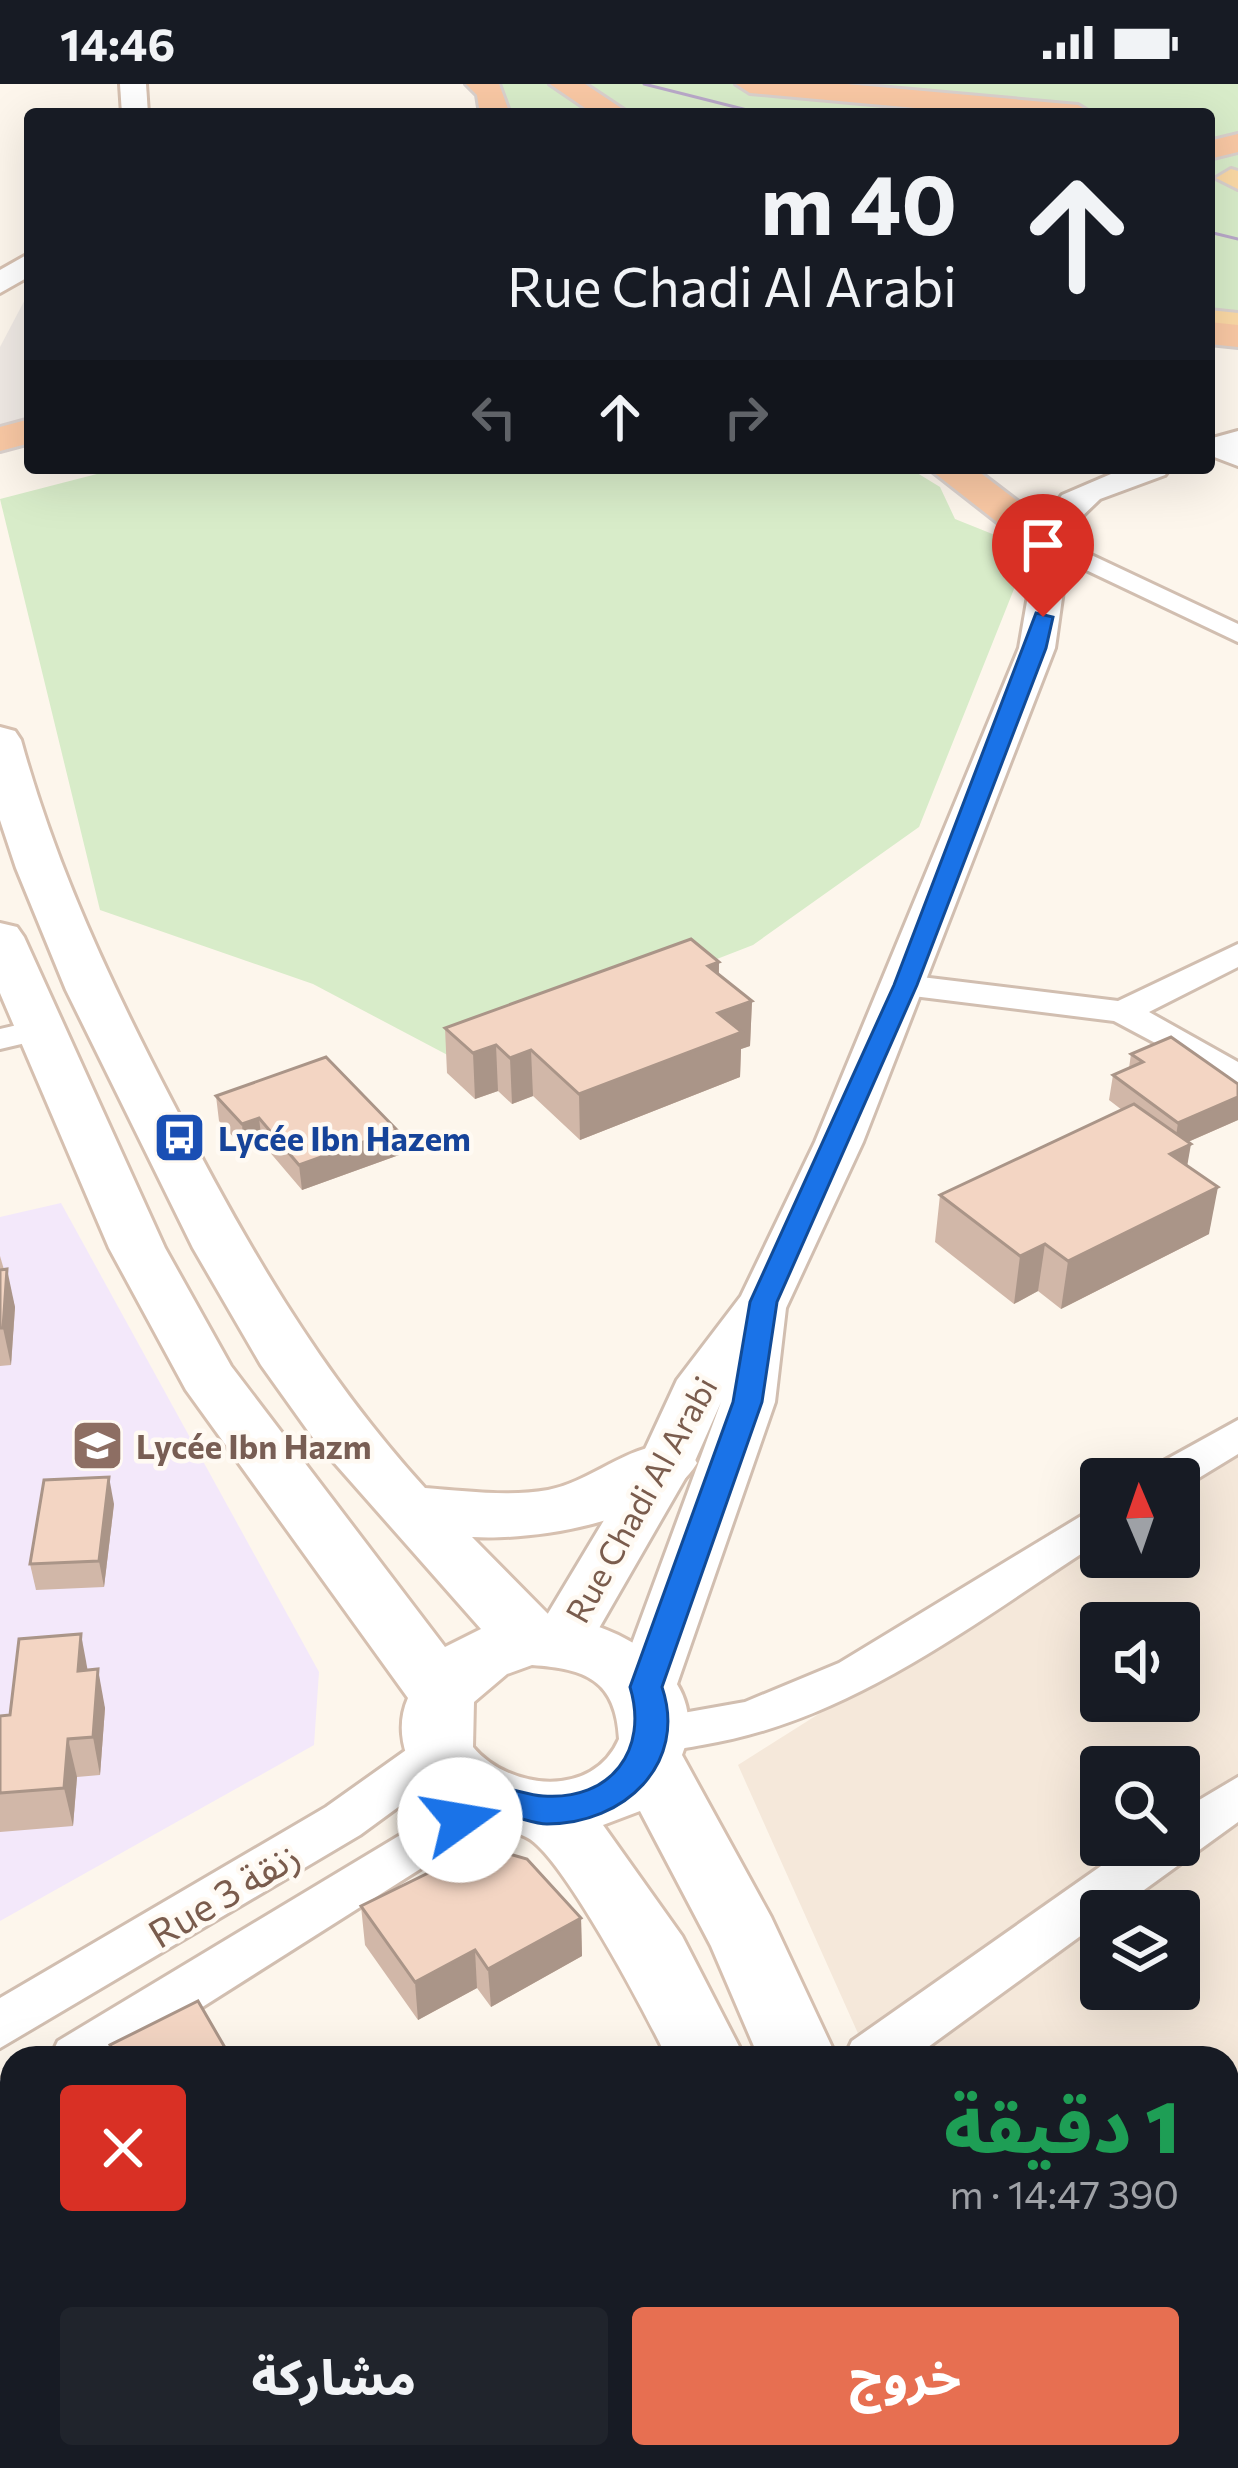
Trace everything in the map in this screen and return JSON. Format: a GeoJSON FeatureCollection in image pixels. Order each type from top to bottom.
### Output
{"type":"FeatureCollection","features":[{"type":"Feature","properties":{"kind":"highway"},"geometry":{"type":"LineString","coordinates":[[564,84],[605,108]]}},
{"type":"Feature","properties":{"kind":"highway"},"geometry":{"type":"LineString","coordinates":[[747,84],[890,108]]}},
{"type":"Feature","properties":{"kind":"highway"},"geometry":{"type":"LineString","coordinates":[[747,84],[1012,108]]}},
{"type":"Feature","properties":{"kind":"highway"},"geometry":{"type":"LineString","coordinates":[[956,474],[1053,545]]}},
{"type":"Feature","properties":{"kind":"main road"},"geometry":{"type":"LineString","coordinates":[[0,740],[12,793],[70,950],[209,1230],[283,1353],[412,1509],[547,1640]]}},
{"type":"Feature","properties":{"kind":"main road"},"geometry":{"type":"LineString","coordinates":[[0,938],[16,1022],[137,1248],[207,1376],[441,1723],[458,1779],[519,1805],[638,1924],[701,2046]]}},
{"type":"Feature","properties":{"kind":"main road"},"geometry":{"type":"LineString","coordinates":[[412,1509],[536,1518],[562,1514],[666,1463]]}},
{"type":"Feature","properties":{"kind":"main road"},"geometry":{"type":"LineString","coordinates":[[441,1723],[478,1658],[547,1640],[611,1655],[649,1726],[793,2046]]}},
{"type":"Feature","properties":{"kind":"main road"},"geometry":{"type":"LineString","coordinates":[[519,1805],[608,1795],[631,1778],[649,1726]]}},
{"type":"Feature","properties":{"kind":"street","name":"Rue Chadi Al Arabi"},"geometry":{"type":"LineString","coordinates":[[547,1640],[666,1463],[704,1380],[764,1302],[905,985],[1037,648],[1056,526],[1073,502],[1140,474]]}},
{"type":"Feature","properties":{"kind":"street"},"geometry":{"type":"LineString","coordinates":[[1053,545],[1238,634]]}},
{"type":"Feature","properties":{"kind":"street"},"geometry":{"type":"LineString","coordinates":[[1123,1012],[1238,954]]}},
{"type":"Feature","properties":{"kind":"street"},"geometry":{"type":"LineString","coordinates":[[905,985],[1123,1012],[1238,1076]]}},
{"type":"Feature","properties":{"kind":"street","name":"Rue Chadi Al Arabi"},"geometry":{"type":"LineString","coordinates":[[649,1726],[748,1402],[764,1302]]}},
{"type":"Feature","properties":{"kind":"street"},"geometry":{"type":"LineString","coordinates":[[1199,1458],[1238,1433]]}},
{"type":"Feature","properties":{"kind":"street"},"geometry":{"type":"LineString","coordinates":[[649,1726],[751,1719],[855,1676],[1080,1533]]}},
{"type":"Feature","properties":{"kind":"street","name":"Rue 3 زنقة"},"geometry":{"type":"LineString","coordinates":[[0,2026],[343,1822],[441,1723]]}},
{"type":"Feature","properties":{"kind":"street","name":"Rue 3 زنقة"},"geometry":{"type":"LineString","coordinates":[[98,2046],[519,1805]]}},
{"type":"Feature","properties":{"kind":"street"},"geometry":{"type":"LineString","coordinates":[[888,2046],[1140,1866]]}},
{"type":"Feature","properties":{"kind":"shaded area"},"geometry":{"type":"Polygon","coordinates":[[[24,301],[24,420],[0,425],[0,347],[24,301]]]}},
{"type":"Feature","properties":{"kind":"shaded area","name":"Lycée Ibn Hazm"},"geometry":{"type":"Polygon","coordinates":[[[61,1203],[319,1672],[314,1745],[0,1921],[0,1217],[61,1203]]]}},
{"type":"Feature","properties":{"kind":"shaded area"},"geometry":{"type":"Polygon","coordinates":[[[1238,1449],[1238,2046],[864,2046],[738,1765],[1080,1549],[1080,1578],[1200,1578],[1200,1473],[1238,1449]]]}},
{"type":"Feature","properties":{"kind":"green space"},"geometry":{"type":"Polygon","coordinates":[[[483,84],[1238,84],[1238,329],[1215,328],[1215,108],[493,108],[483,84]]]}},
{"type":"Feature","properties":{"kind":"green space"},"geometry":{"type":"Polygon","coordinates":[[[97,474],[919,474],[940,487],[955,519],[1030,549],[919,827],[753,945],[457,1060],[313,984],[100,910],[0,499],[97,474]]]}},
{"type":"Feature","properties":{"kind":"building"},"geometry":{"type":"Polygon","coordinates":[[[691,939],[719,962],[708,966],[752,1001],[718,1013],[742,1032],[579,1094],[531,1050],[510,1058],[496,1045],[473,1053],[445,1028],[691,939]]]}},
{"type":"Feature","properties":{"kind":"building"},"geometry":{"type":"Polygon","coordinates":[[[1171,1037],[1238,1084],[1238,1097],[1178,1123],[1113,1075],[1143,1062],[1131,1054],[1171,1037]]]}},
{"type":"Feature","properties":{"kind":"building"},"geometry":{"type":"Polygon","coordinates":[[[326,1057],[397,1130],[299,1165],[259,1118],[242,1124],[216,1096],[326,1057]]]}},
{"type":"Feature","properties":{"kind":"building"},"geometry":{"type":"Polygon","coordinates":[[[1134,1104],[1191,1144],[1170,1154],[1218,1187],[1068,1261],[1045,1244],[1020,1256],[940,1195],[1134,1104]]]}},
{"type":"Feature","properties":{"kind":"building"},"geometry":{"type":"Polygon","coordinates":[[[7,1269],[3,1328],[0,1328],[0,1270],[7,1269]]]}},
{"type":"Feature","properties":{"kind":"building"},"geometry":{"type":"Polygon","coordinates":[[[109,1477],[99,1561],[30,1564],[44,1480],[109,1477]]]}},
{"type":"Feature","properties":{"kind":"building"},"geometry":{"type":"Polygon","coordinates":[[[81,1634],[78,1671],[98,1669],[93,1737],[68,1739],[64,1788],[0,1793],[0,1716],[10,1715],[19,1639],[81,1634]]]}},
{"type":"Feature","properties":{"kind":"building"},"geometry":{"type":"Polygon","coordinates":[[[499,1851],[527,1859],[581,1918],[488,1969],[475,1950],[415,1982],[361,1906],[463,1856],[499,1851]]]}},
{"type":"Feature","properties":{"kind":"building"},"geometry":{"type":"Polygon","coordinates":[[[198,2001],[224,2046],[111,2046],[198,2001]]]}},
{"type":"Feature","properties":{"kind":"tram line"},"geometry":{"type":"LineString","coordinates":[[644,84],[739,108]]}},
{"type":"Feature","properties":{"kind":"tram line"},"geometry":{"type":"LineString","coordinates":[[1215,233],[1238,239]]}},
{"type":"Feature","properties":{"kind":"place","name":"Lycée Ibn Hazem"},"geometry":{"type":"Point","coordinates":[179,1137]}},
{"type":"Feature","properties":{"kind":"place","name":"Lycée Ibn Hazm"},"geometry":{"type":"Point","coordinates":[97,1445]}},
{"type":"Feature","properties":{"kind":"route"},"geometry":{"type":"LineString","coordinates":[[460,1820],[490,1800],[527,1810],[563,1809],[594,1801],[631,1778],[652,1745],[656,1717],[646,1687],[748,1402],[764,1302],[905,985],[1037,648],[1043,617]]}}]}
